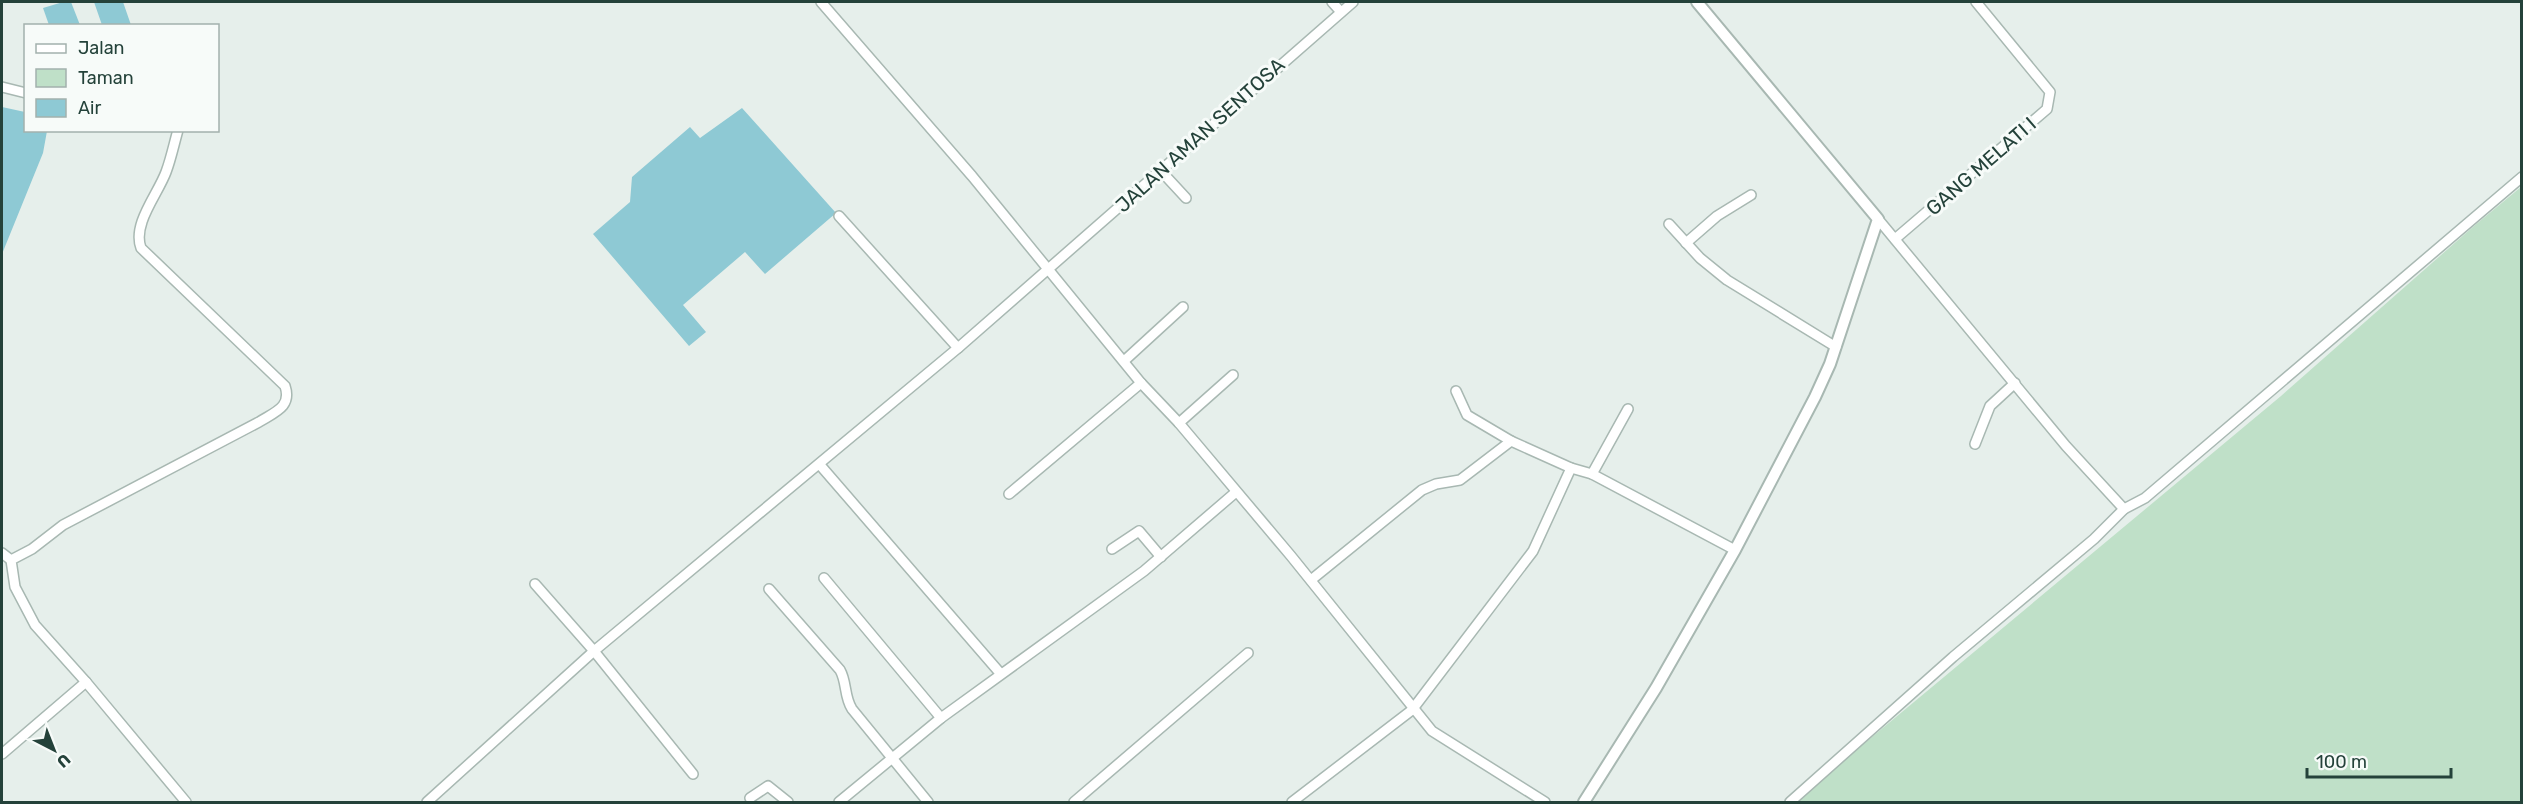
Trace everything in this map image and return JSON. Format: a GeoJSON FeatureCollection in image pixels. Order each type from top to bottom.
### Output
{"type":"FeatureCollection","features":[{"type":"Feature","properties":{"kind":"street"},"geometry":{"type":"LineString","coordinates":[[821,2],[890,78],[1141,383],[1179,423],[1311,580],[1386,672],[1412,710],[1436,735],[1545,802]]}},
{"type":"Feature","properties":{"kind":"street"},"geometry":{"type":"LineString","coordinates":[[1332,2],[1341,12]]}},
{"type":"Feature","properties":{"kind":"street","name":"JALAN AMAN SENTOSA"},"geometry":{"type":"LineString","coordinates":[[427,802],[594,651],[958,348],[1353,2]]}},
{"type":"Feature","properties":{"kind":"street"},"geometry":{"type":"LineString","coordinates":[[1699,2],[2066,446],[2124,509]]}},
{"type":"Feature","properties":{"kind":"street","name":"GANG MELATI I"},"geometry":{"type":"LineString","coordinates":[[1895,239],[2047,109],[2050,92],[1976,2]]}},
{"type":"Feature","properties":{"kind":"street"},"geometry":{"type":"LineString","coordinates":[[2,87],[24,92]]}},
{"type":"Feature","properties":{"kind":"street"},"geometry":{"type":"LineString","coordinates":[[11,560],[32,549],[63,525],[250,427],[285,405],[288,399],[285,386],[144,252],[139,243],[147,210],[166,172],[177,132]]}},
{"type":"Feature","properties":{"kind":"street"},"geometry":{"type":"LineString","coordinates":[[1161,171],[1186,198]]}},
{"type":"Feature","properties":{"kind":"street"},"geometry":{"type":"LineString","coordinates":[[1790,802],[1953,657],[2094,539],[2124,509],[2145,498],[2522,177]]}},
{"type":"Feature","properties":{"kind":"street"},"geometry":{"type":"LineString","coordinates":[[1686,243],[1717,216],[1751,195]]}},
{"type":"Feature","properties":{"kind":"street"},"geometry":{"type":"LineString","coordinates":[[839,216],[958,348]]}},
{"type":"Feature","properties":{"kind":"street"},"geometry":{"type":"LineString","coordinates":[[1584,802],[1656,688],[1735,550],[1815,397],[1836,347],[1878,219]]}},
{"type":"Feature","properties":{"kind":"street"},"geometry":{"type":"LineString","coordinates":[[1669,224],[1686,243],[1727,279],[1836,347]]}},
{"type":"Feature","properties":{"kind":"street"},"geometry":{"type":"LineString","coordinates":[[1124,361],[1183,307]]}},
{"type":"Feature","properties":{"kind":"street"},"geometry":{"type":"LineString","coordinates":[[1179,423],[1233,375]]}},
{"type":"Feature","properties":{"kind":"street"},"geometry":{"type":"LineString","coordinates":[[1009,494],[1141,383]]}},
{"type":"Feature","properties":{"kind":"street"},"geometry":{"type":"LineString","coordinates":[[1975,444],[1990,406],[2015,383]]}},
{"type":"Feature","properties":{"kind":"street"},"geometry":{"type":"LineString","coordinates":[[1456,391],[1467,415],[1511,441],[1571,468],[1592,474],[1735,550]]}},
{"type":"Feature","properties":{"kind":"street"},"geometry":{"type":"LineString","coordinates":[[1592,474],[1628,409]]}},
{"type":"Feature","properties":{"kind":"street"},"geometry":{"type":"LineString","coordinates":[[1311,580],[1422,490],[1436,484],[1460,480],[1511,441]]}},
{"type":"Feature","properties":{"kind":"street"},"geometry":{"type":"LineString","coordinates":[[820,465],[1000,674]]}},
{"type":"Feature","properties":{"kind":"street"},"geometry":{"type":"LineString","coordinates":[[1292,802],[1412,710],[1533,551],[1571,468]]}},
{"type":"Feature","properties":{"kind":"street"},"geometry":{"type":"LineString","coordinates":[[839,802],[941,718],[1161,557],[1236,492]]}},
{"type":"Feature","properties":{"kind":"street"},"geometry":{"type":"LineString","coordinates":[[1112,549],[1139,531],[1161,557]]}},
{"type":"Feature","properties":{"kind":"street"},"geometry":{"type":"LineString","coordinates":[[2,553],[11,560],[15,587],[35,625],[86,682],[186,802]]}},
{"type":"Feature","properties":{"kind":"street"},"geometry":{"type":"LineString","coordinates":[[825,578],[941,718]]}},
{"type":"Feature","properties":{"kind":"street"},"geometry":{"type":"LineString","coordinates":[[535,584],[594,651],[693,774]]}},
{"type":"Feature","properties":{"kind":"street"},"geometry":{"type":"LineString","coordinates":[[769,589],[840,670],[844,678],[849,704],[928,802]]}},
{"type":"Feature","properties":{"kind":"street"},"geometry":{"type":"LineString","coordinates":[[1074,802],[1248,653]]}},
{"type":"Feature","properties":{"kind":"street"},"geometry":{"type":"LineString","coordinates":[[2,753],[86,682]]}},
{"type":"Feature","properties":{"kind":"street"},"geometry":{"type":"LineString","coordinates":[[750,798],[768,786],[788,802]]}},
{"type":"Feature","properties":{"kind":"green space"},"geometry":{"type":"Polygon","coordinates":[[[2521,187],[2521,802],[1794,802],[2281,396],[2521,187]]]}},
{"type":"Feature","properties":{"kind":"water"},"geometry":{"type":"Polygon","coordinates":[[[71,2],[80,24],[49,24],[43,8],[71,2]]]}},
{"type":"Feature","properties":{"kind":"water"},"geometry":{"type":"Polygon","coordinates":[[[94,2],[123,2],[131,24],[102,24],[94,2]]]}},
{"type":"Feature","properties":{"kind":"water"},"geometry":{"type":"Polygon","coordinates":[[[2,107],[24,112],[24,132],[47,132],[43,153],[2,254],[2,107]]]}},
{"type":"Feature","properties":{"kind":"water"},"geometry":{"type":"Polygon","coordinates":[[[742,108],[836,213],[765,274],[745,252],[683,305],[706,332],[689,346],[593,234],[630,202],[632,177],[690,127],[700,138],[742,108]]]}}]}
